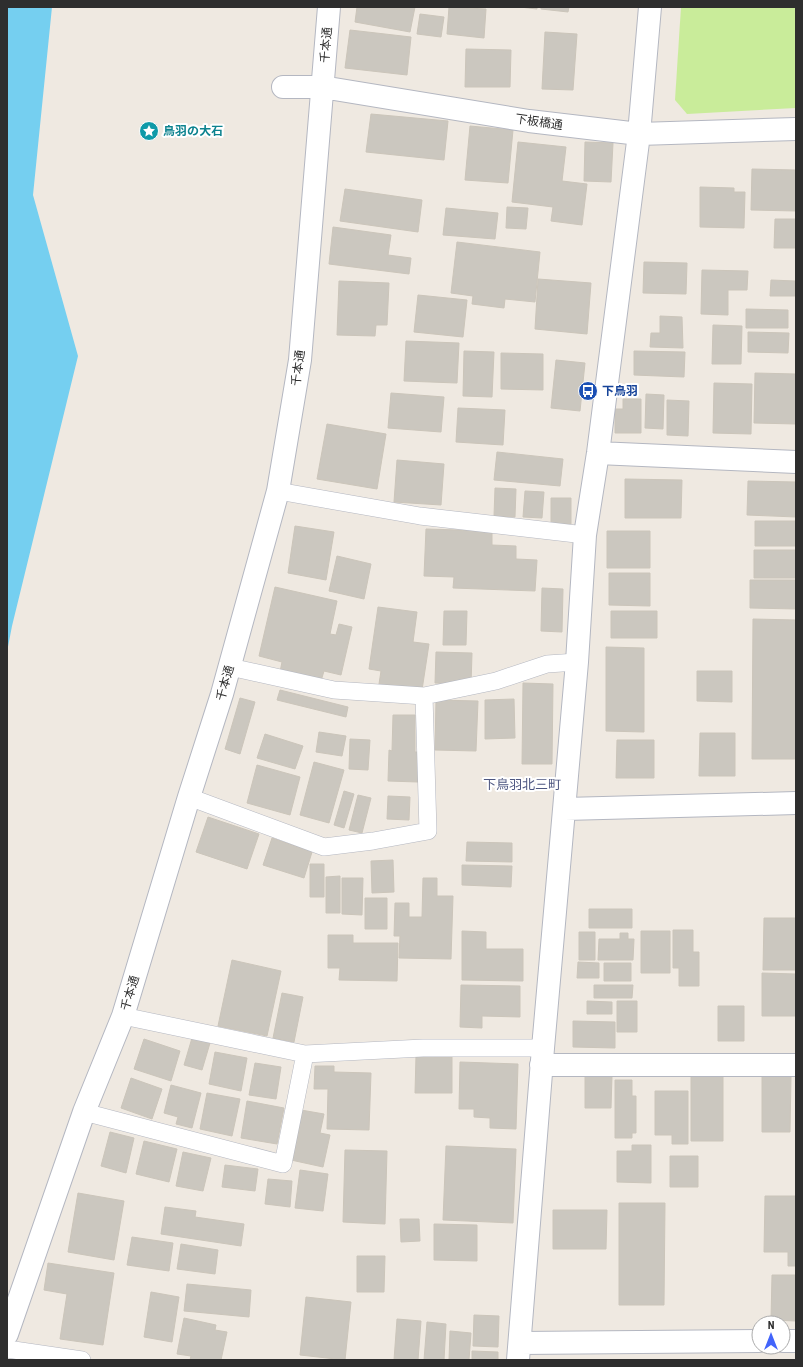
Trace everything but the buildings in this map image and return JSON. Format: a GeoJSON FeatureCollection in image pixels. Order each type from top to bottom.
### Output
{"type":"FeatureCollection","features":[{"type":"Feature","properties":{"kind":"street","name":"千本通"},"geometry":{"type":"LineString","coordinates":[[7,1334],[84,1112],[123,1016],[230,667],[278,491],[300,360],[329,7]]}},
{"type":"Feature","properties":{"kind":"street"},"geometry":{"type":"LineString","coordinates":[[650,7],[639,134],[598,453],[585,535],[577,662],[542,1056],[519,1352],[751,1342]]}},
{"type":"Feature","properties":{"kind":"street","name":"下板橋通"},"geometry":{"type":"LineString","coordinates":[[283,87],[322,87],[529,121],[639,134],[796,129]]}},
{"type":"Feature","properties":{"kind":"street"},"geometry":{"type":"LineString","coordinates":[[598,453],[796,462]]}},
{"type":"Feature","properties":{"kind":"street"},"geometry":{"type":"LineString","coordinates":[[564,809],[796,803]]}},
{"type":"Feature","properties":{"kind":"street"},"geometry":{"type":"LineString","coordinates":[[542,1056],[796,1065]]}},
{"type":"Feature","properties":{"kind":"lane"},"geometry":{"type":"LineString","coordinates":[[278,491],[420,516],[585,535]]}},
{"type":"Feature","properties":{"kind":"lane"},"geometry":{"type":"LineString","coordinates":[[230,667],[334,690],[424,696],[496,681],[547,664],[577,662]]}},
{"type":"Feature","properties":{"kind":"lane"},"geometry":{"type":"LineString","coordinates":[[189,797],[324,847],[373,841],[428,831],[424,696]]}},
{"type":"Feature","properties":{"kind":"lane"},"geometry":{"type":"LineString","coordinates":[[123,1016],[305,1054],[423,1048],[542,1056]]}},
{"type":"Feature","properties":{"kind":"lane"},"geometry":{"type":"LineString","coordinates":[[84,1112],[283,1164],[305,1054]]}},
{"type":"Feature","properties":{"kind":"lane"},"geometry":{"type":"LineString","coordinates":[[7,1349],[82,1360]]}},
{"type":"Feature","properties":{"kind":"green space"},"geometry":{"type":"Polygon","coordinates":[[[681,7],[796,7],[796,108],[687,114],[675,100],[681,7]]]}},
{"type":"Feature","properties":{"kind":"water"},"geometry":{"type":"Polygon","coordinates":[[[7,7],[52,7],[33,195],[78,356],[12,626],[7,652],[7,7]]]}},
{"type":"Feature","properties":{"kind":"place","name":"鳥羽の大石"},"geometry":{"type":"Point","coordinates":[149,131]}},
{"type":"Feature","properties":{"kind":"place","name":"下鳥羽"},"geometry":{"type":"Point","coordinates":[588,391]}},
{"type":"Feature","properties":{"kind":"district","name":"下鳥羽北三町"},"geometry":{"type":"Point","coordinates":[522,784]}}]}
